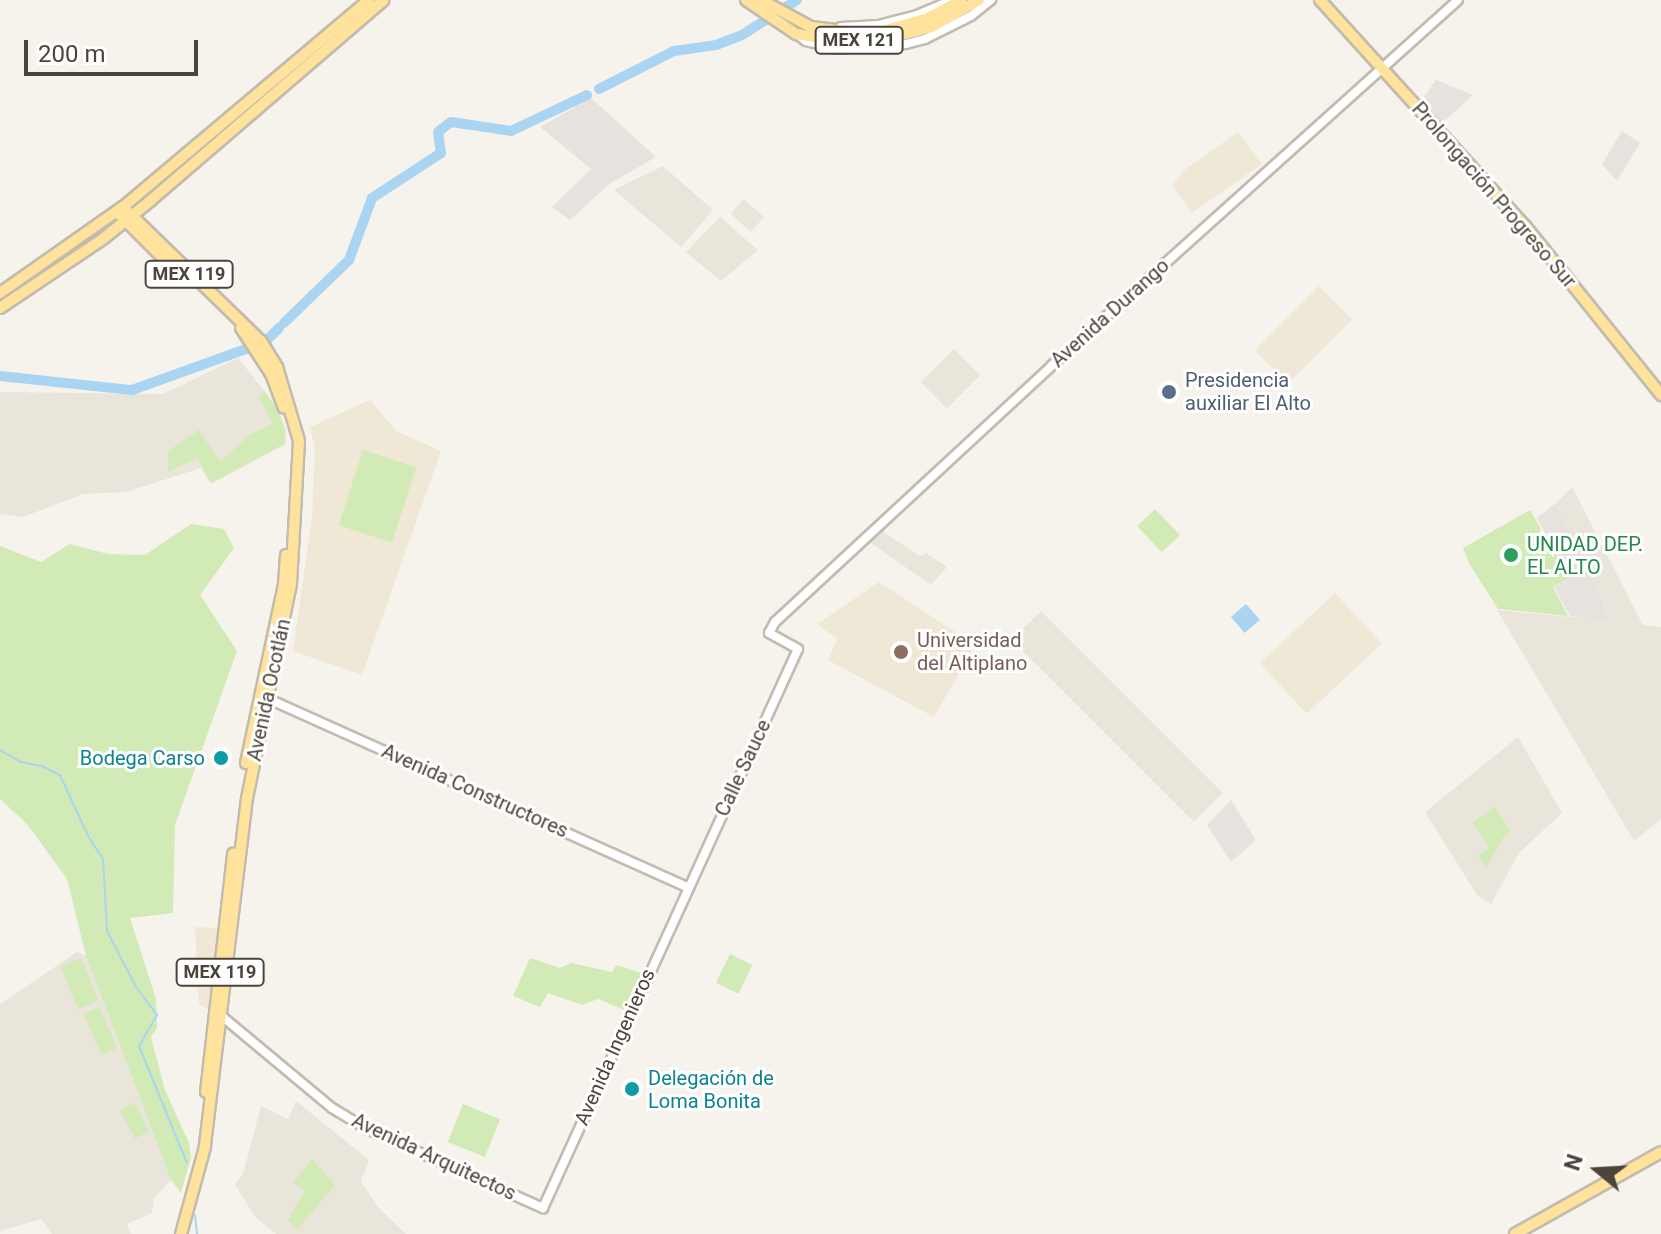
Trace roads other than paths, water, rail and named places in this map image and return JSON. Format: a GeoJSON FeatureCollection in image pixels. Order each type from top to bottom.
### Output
{"type":"FeatureCollection","features":[{"type":"Feature","properties":{"kind":"main road"},"geometry":{"type":"LineString","coordinates":[[104,238],[124,214],[235,111],[369,0]]}},
{"type":"Feature","properties":{"kind":"main road"},"geometry":{"type":"LineString","coordinates":[[0,293],[124,214],[150,201],[384,0]]}},
{"type":"Feature","properties":{"kind":"main road","name":"MEX 121"},"geometry":{"type":"LineString","coordinates":[[746,0],[761,4],[795,26],[872,33],[930,23],[979,0]]}},
{"type":"Feature","properties":{"kind":"main road","name":"MEX 121"},"geometry":{"type":"LineString","coordinates":[[930,23],[962,0]]}},
{"type":"Feature","properties":{"kind":"main road","name":"Prolongación Progreso Sur"},"geometry":{"type":"LineString","coordinates":[[1320,0],[1516,217],[1661,395]]}},
{"type":"Feature","properties":{"kind":"main road"},"geometry":{"type":"LineString","coordinates":[[235,111],[245,122]]}},
{"type":"Feature","properties":{"kind":"main road"},"geometry":{"type":"LineString","coordinates":[[0,308],[104,238],[122,231],[140,231],[150,201]]}},
{"type":"Feature","properties":{"kind":"main road","name":"Avenida Ocotlán"},"geometry":{"type":"LineString","coordinates":[[124,214],[255,340],[263,352],[292,437],[293,479],[284,584],[247,798],[205,1147],[181,1234]]}},
{"type":"Feature","properties":{"kind":"main road","name":"Avenida Ocotlán"},"geometry":{"type":"LineString","coordinates":[[175,1234],[199,1143],[219,1014]]}},
{"type":"Feature","properties":{"kind":"main road"},"geometry":{"type":"LineString","coordinates":[[1515,1234],[1661,1152]]}},
{"type":"Feature","properties":{"kind":"street"},"geometry":{"type":"LineString","coordinates":[[795,26],[878,25],[917,15],[952,0]]}},
{"type":"Feature","properties":{"kind":"street"},"geometry":{"type":"LineString","coordinates":[[795,26],[806,41],[837,49],[906,44],[925,39],[971,16],[991,0]]}},
{"type":"Feature","properties":{"kind":"street","name":"Avenida Durango"},"geometry":{"type":"LineString","coordinates":[[798,649],[769,633],[788,607],[1458,0]]}},
{"type":"Feature","properties":{"kind":"street","name":"Calle Sauce"},"geometry":{"type":"LineString","coordinates":[[689,888],[798,649]]}},
{"type":"Feature","properties":{"kind":"street","name":"Avenida Constructores"},"geometry":{"type":"LineString","coordinates":[[264,697],[689,888]]}},
{"type":"Feature","properties":{"kind":"street","name":"Avenida Ingenieros"},"geometry":{"type":"LineString","coordinates":[[543,1208],[689,888]]}},
{"type":"Feature","properties":{"kind":"street","name":"Avenida Arquitectos"},"geometry":{"type":"LineString","coordinates":[[219,1014],[332,1108],[367,1129],[543,1208]]}},
{"type":"Feature","properties":{"kind":"water"},"geometry":{"type":"Polygon","coordinates":[[[1246,604],[1260,620],[1245,633],[1231,617],[1246,604]]]}},
{"type":"Feature","properties":{"kind":"waterway"},"geometry":{"type":"LineString","coordinates":[[599,89],[674,51],[716,45],[742,35],[797,0]]}},
{"type":"Feature","properties":{"kind":"waterway"},"geometry":{"type":"LineString","coordinates":[[284,323],[349,260],[372,198],[441,153],[438,132],[451,122],[511,131],[587,95]]}},
{"type":"Feature","properties":{"kind":"waterway"},"geometry":{"type":"LineString","coordinates":[[0,376],[132,390],[265,342],[279,328]]}},
{"type":"Feature","properties":{"kind":"waterway"},"geometry":{"type":"LineString","coordinates":[[0,750],[21,762],[42,766],[60,775],[88,836],[103,859],[107,931],[136,987],[157,1015],[139,1046],[187,1163]]}},
{"type":"Feature","properties":{"kind":"waterway"},"geometry":{"type":"LineString","coordinates":[[195,1215],[197,1234]]}},
{"type":"Feature","properties":{"kind":"place","name":"Presidencia auxiliar El Alto"},"geometry":{"type":"Point","coordinates":[1169,392]}},
{"type":"Feature","properties":{"kind":"place","name":"UNIDAD DEP. EL ALTO"},"geometry":{"type":"Point","coordinates":[1511,555]}},
{"type":"Feature","properties":{"kind":"place","name":"Universidad del Altiplano"},"geometry":{"type":"Point","coordinates":[901,652]}},
{"type":"Feature","properties":{"kind":"place","name":"Bodega Carso"},"geometry":{"type":"Point","coordinates":[221,758]}},
{"type":"Feature","properties":{"kind":"place","name":"Delegación de Loma Bonita"},"geometry":{"type":"Point","coordinates":[632,1089]}}]}
